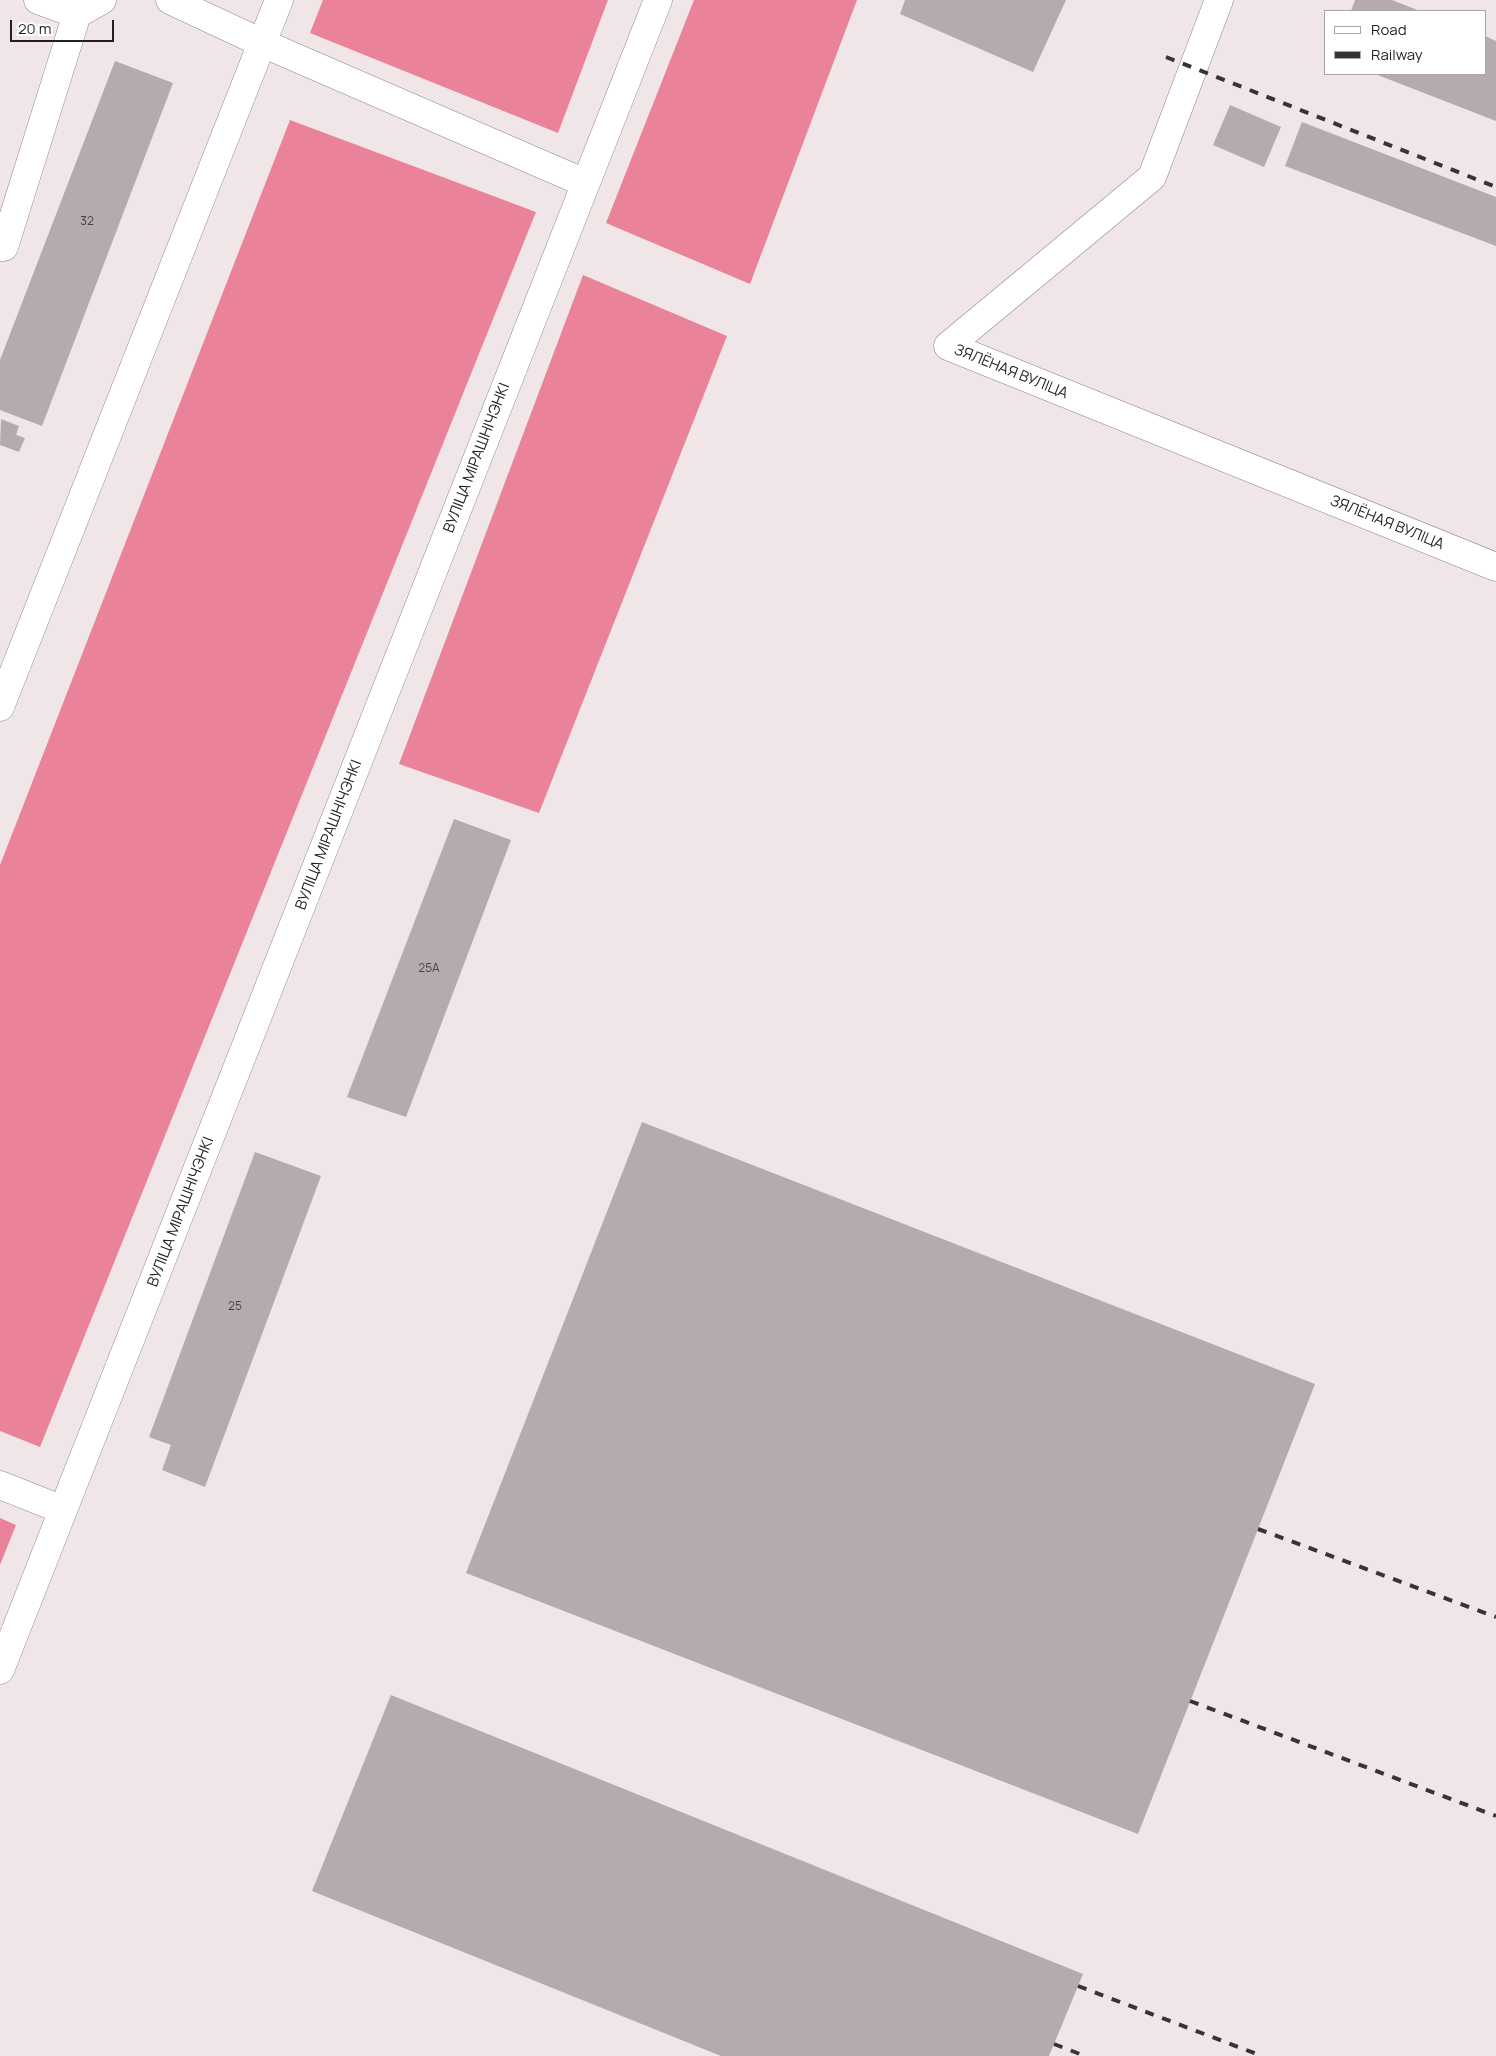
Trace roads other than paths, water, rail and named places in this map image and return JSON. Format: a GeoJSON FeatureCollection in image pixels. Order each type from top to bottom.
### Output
{"type":"FeatureCollection","features":[{"type":"Feature","properties":{"kind":"street"},"geometry":{"type":"LineString","coordinates":[[38,0],[77,14]]}},
{"type":"Feature","properties":{"kind":"street"},"geometry":{"type":"LineString","coordinates":[[0,247],[4,247],[77,14],[102,0]]}},
{"type":"Feature","properties":{"kind":"street"},"geometry":{"type":"LineString","coordinates":[[170,0],[262,43],[585,183]]}},
{"type":"Feature","properties":{"kind":"street"},"geometry":{"type":"LineString","coordinates":[[0,707],[279,0]]}},
{"type":"Feature","properties":{"kind":"street","name":"ВУЛІЦА МІРАШНІЧЭНКІ"},"geometry":{"type":"LineString","coordinates":[[0,1670],[658,0]]}},
{"type":"Feature","properties":{"kind":"street","name":"ЗЯЛЁНАЯ ВУЛІЦА"},"geometry":{"type":"LineString","coordinates":[[1219,0],[1152,177],[948,346],[1496,567]]}},
{"type":"Feature","properties":{"kind":"street"},"geometry":{"type":"LineString","coordinates":[[0,1485],[63,1510]]}},
{"type":"Feature","properties":{"kind":"railway"},"geometry":{"type":"LineString","coordinates":[[1166,57],[1496,187]]}},
{"type":"Feature","properties":{"kind":"railway"},"geometry":{"type":"LineString","coordinates":[[1258,1529],[1496,1617]]}},
{"type":"Feature","properties":{"kind":"railway"},"geometry":{"type":"LineString","coordinates":[[1190,1701],[1496,1816]]}},
{"type":"Feature","properties":{"kind":"railway"},"geometry":{"type":"LineString","coordinates":[[1078,1986],[1262,2056]]}},
{"type":"Feature","properties":{"kind":"railway"},"geometry":{"type":"LineString","coordinates":[[1054,2044],[1085,2056]]}}]}
